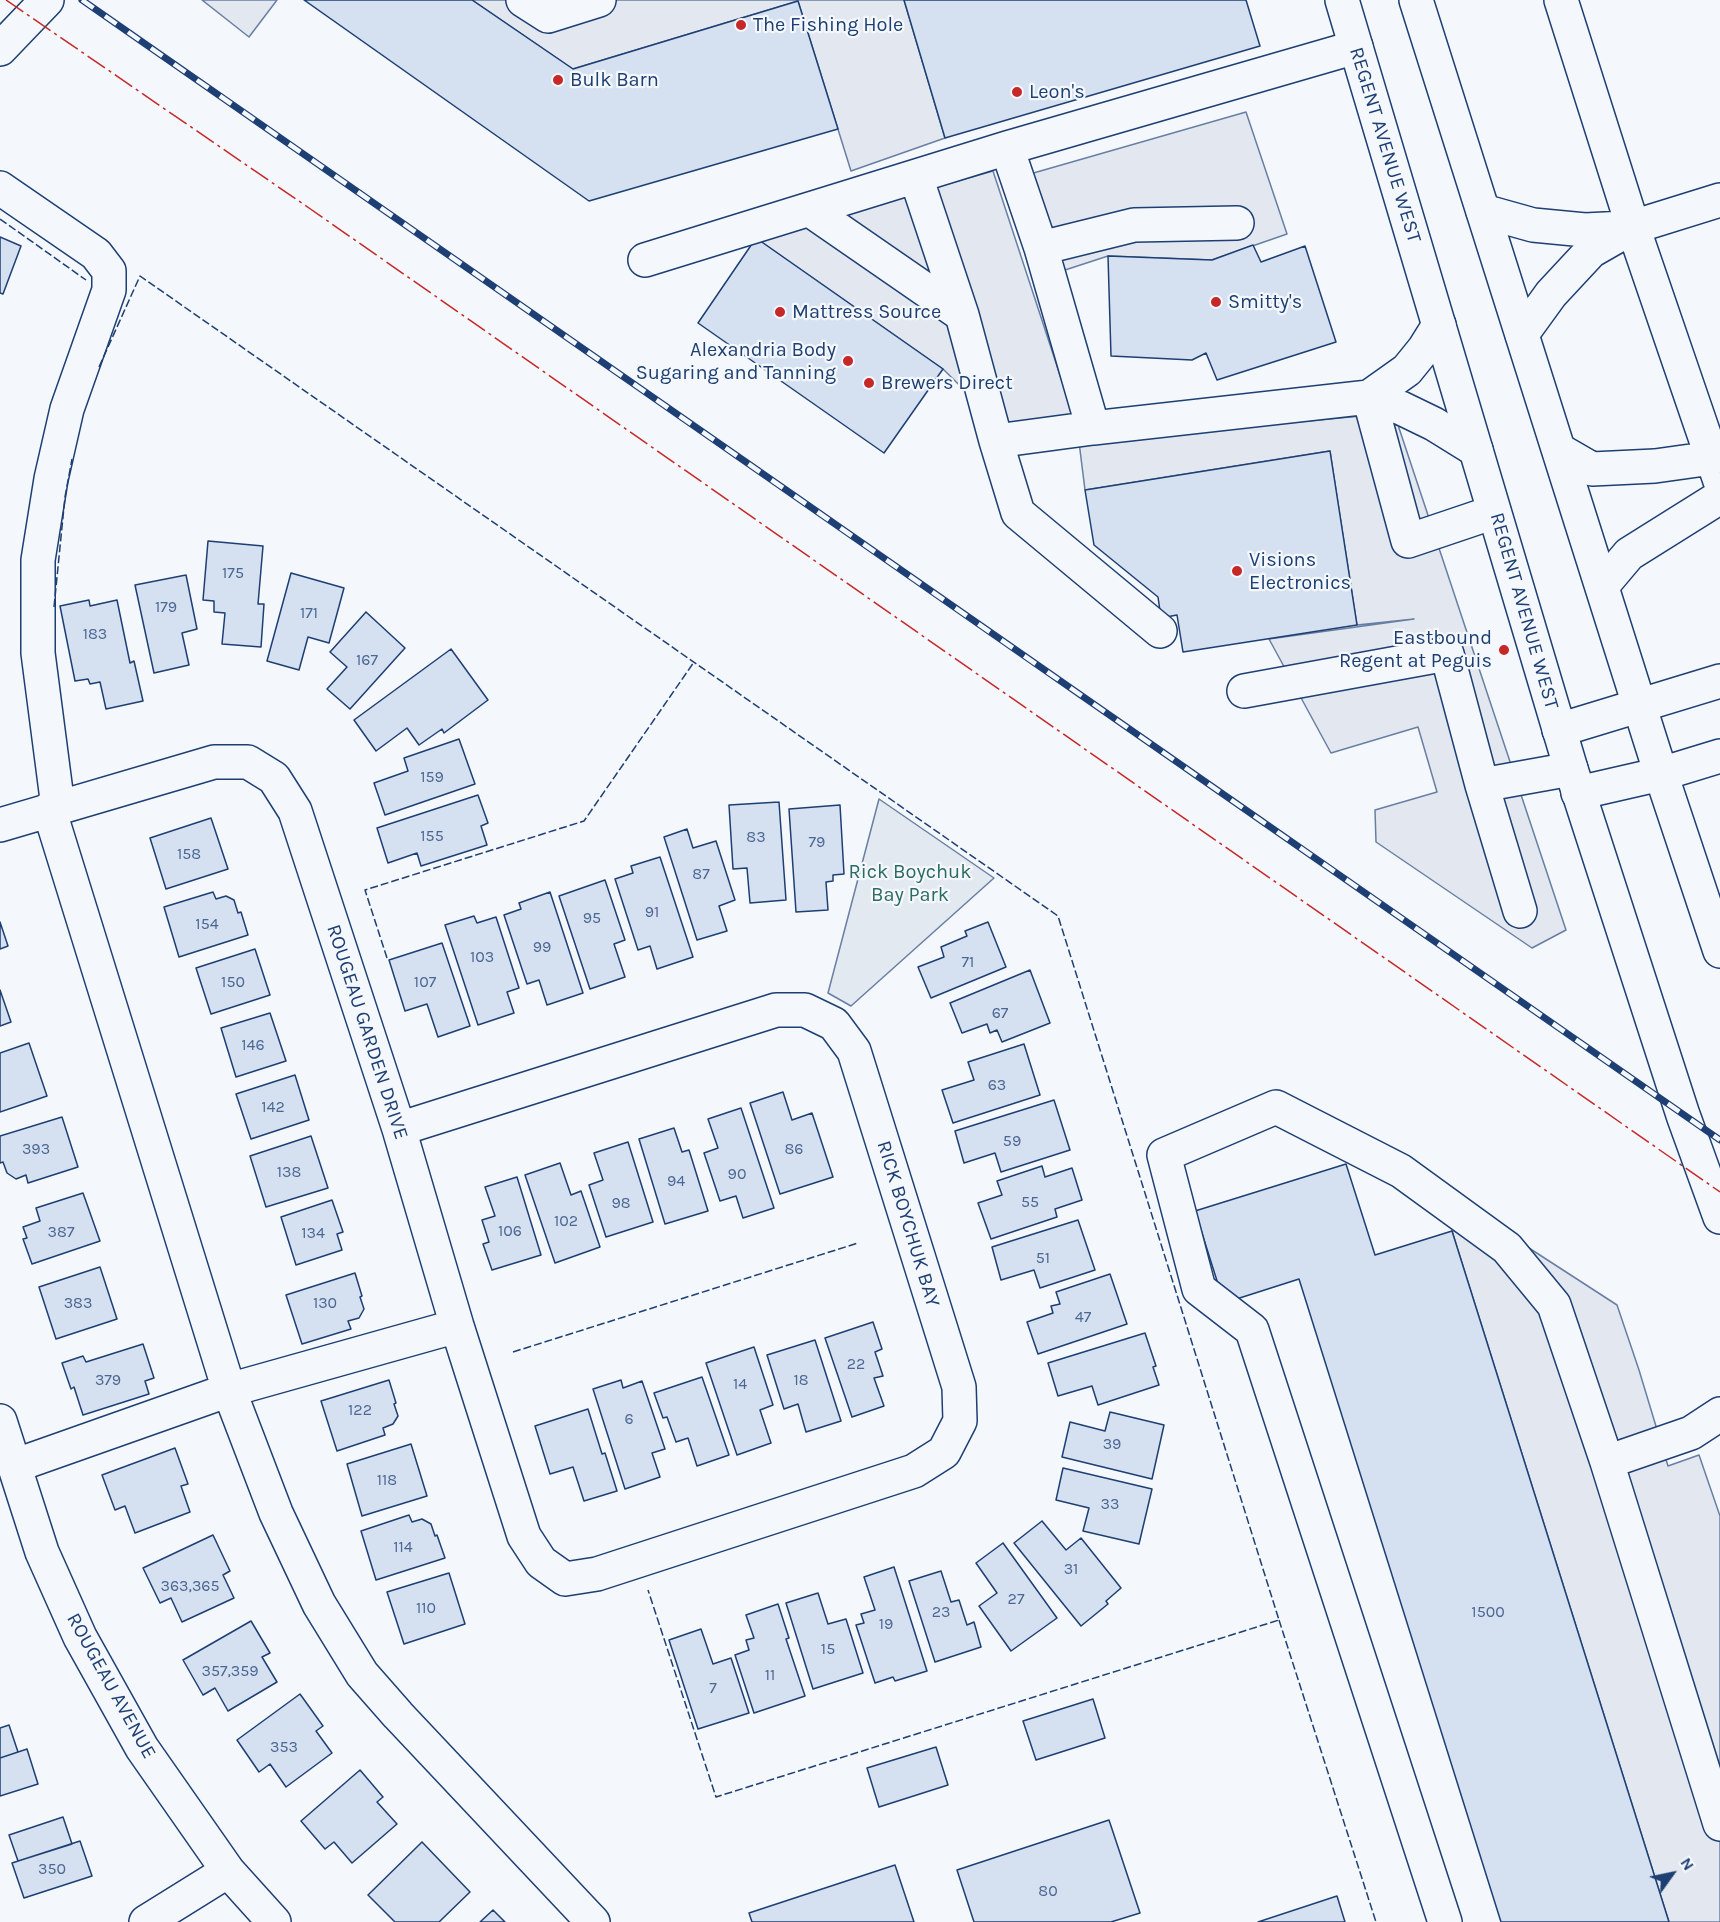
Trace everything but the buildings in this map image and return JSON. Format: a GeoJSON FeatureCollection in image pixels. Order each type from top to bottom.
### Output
{"type":"FeatureCollection","features":[{"type":"Feature","properties":{"kind":"street"},"geometry":{"type":"LineString","coordinates":[[0,49],[47,0]]}},
{"type":"Feature","properties":{"kind":"street"},"geometry":{"type":"LineString","coordinates":[[524,0],[548,16],[599,0]]}},
{"type":"Feature","properties":{"kind":"street","name":"REGENT AVENUE WEST"},"geometry":{"type":"LineString","coordinates":[[1342,0],[1574,781],[1683,1115],[1720,1217]]}},
{"type":"Feature","properties":{"kind":"street"},"geometry":{"type":"LineString","coordinates":[[1416,0],[1661,774],[1718,942]]}},
{"type":"Feature","properties":{"kind":"street"},"geometry":{"type":"LineString","coordinates":[[1559,450],[1592,469],[1655,466],[1716,470],[1633,227],[1561,0]]}},
{"type":"Feature","properties":{"kind":"street"},"geometry":{"type":"LineString","coordinates":[[645,260],[1007,148],[1356,47]]}},
{"type":"Feature","properties":{"kind":"street"},"geometry":{"type":"LineString","coordinates":[[1007,148],[1041,248],[1093,429]]}},
{"type":"Feature","properties":{"kind":"street"},"geometry":{"type":"LineString","coordinates":[[916,177],[962,315],[1018,513],[1160,631]]}},
{"type":"Feature","properties":{"kind":"street"},"geometry":{"type":"LineString","coordinates":[[0,188],[96,254],[109,271],[109,290],[64,420],[51,479],[38,560],[38,653],[54,808],[229,1390],[276,1514],[319,1604],[362,1674],[592,1922]]}},
{"type":"Feature","properties":{"kind":"street"},"geometry":{"type":"LineString","coordinates":[[1522,334],[1551,294],[1591,251],[1633,227],[1720,200]]}},
{"type":"Feature","properties":{"kind":"street"},"geometry":{"type":"LineString","coordinates":[[810,210],[962,315]]}},
{"type":"Feature","properties":{"kind":"street"},"geometry":{"type":"LineString","coordinates":[[1483,211],[1533,225],[1585,230],[1633,227]]}},
{"type":"Feature","properties":{"kind":"street"},"geometry":{"type":"LineString","coordinates":[[1041,248],[1134,225],[1237,223]]}},
{"type":"Feature","properties":{"kind":"street"},"geometry":{"type":"LineString","coordinates":[[1369,397],[1407,370],[1424,350],[1439,325]]}},
{"type":"Feature","properties":{"kind":"street"},"geometry":{"type":"LineString","coordinates":[[1369,397],[1408,541],[1494,512]]}},
{"type":"Feature","properties":{"kind":"street"},"geometry":{"type":"LineString","coordinates":[[996,441],[1369,397],[1401,408],[1434,424],[1476,450]]}},
{"type":"Feature","properties":{"kind":"street"},"geometry":{"type":"LineString","coordinates":[[1602,586],[1629,554],[1720,497]]}},
{"type":"Feature","properties":{"kind":"street"},"geometry":{"type":"LineString","coordinates":[[1244,691],[1447,654],[1482,785],[1520,911]]}},
{"type":"Feature","properties":{"kind":"street"},"geometry":{"type":"LineString","coordinates":[[1559,730],[1720,681]]}},
{"type":"Feature","properties":{"kind":"street"},"geometry":{"type":"LineString","coordinates":[[1482,785],[1661,774],[1720,756]]}},
{"type":"Feature","properties":{"kind":"street","name":"ROUGEAU GARDEN DRIVE"},"geometry":{"type":"LineString","coordinates":[[0,825],[214,762],[248,762],[274,778],[295,812],[399,1129],[457,1326],[524,1536],[541,1562]]}},
{"type":"Feature","properties":{"kind":"street","name":"RICK BOYCHUK BAY"},"geometry":{"type":"LineString","coordinates":[[399,1129],[776,1010],[805,1010],[834,1024],[854,1051],[959,1388],[960,1421],[944,1452],[914,1471],[597,1574],[565,1579],[541,1562]]}},
{"type":"Feature","properties":{"kind":"street"},"geometry":{"type":"LineString","coordinates":[[1445,1922],[1252,1330],[1199,1289],[1164,1155],[1276,1107],[1401,1171],[1507,1248],[1554,1305],[1607,1462],[1720,1824]]}},
{"type":"Feature","properties":{"kind":"street"},"geometry":{"type":"LineString","coordinates":[[14,1466],[229,1390],[457,1326]]}},
{"type":"Feature","properties":{"kind":"street"},"geometry":{"type":"LineString","coordinates":[[1607,1462],[1691,1433],[1720,1414]]}},
{"type":"Feature","properties":{"kind":"street","name":"ROUGEAU AVENUE"},"geometry":{"type":"LineString","coordinates":[[0,1421],[42,1552],[80,1637],[142,1748],[228,1871],[274,1922]]}},
{"type":"Feature","properties":{"kind":"street"},"geometry":{"type":"LineString","coordinates":[[146,1922],[228,1871]]}},
{"type":"Feature","properties":{"kind":"green space","name":"Rick Boychuk Bay Park"},"geometry":{"type":"Polygon","coordinates":[[[879,799],[994,878],[851,1006],[828,993],[879,799]]]}},
{"type":"Feature","properties":{"kind":"shaded area"},"geometry":{"type":"Polygon","coordinates":[[[202,0],[277,0],[249,37],[202,0]]]}},
{"type":"Feature","properties":{"kind":"shaded area"},"geometry":{"type":"Polygon","coordinates":[[[472,0],[904,0],[945,138],[851,171],[798,1],[573,69],[472,0]]]}},
{"type":"Feature","properties":{"kind":"shaded area"},"geometry":{"type":"Polygon","coordinates":[[[1246,112],[1287,234],[1212,260],[1108,256],[1062,271],[1030,174],[1246,112]]]}},
{"type":"Feature","properties":{"kind":"shaded area"},"geometry":{"type":"Polygon","coordinates":[[[993,171],[1077,427],[1020,445],[943,369],[756,238],[993,171]]]}},
{"type":"Feature","properties":{"kind":"shaded area"},"geometry":{"type":"Polygon","coordinates":[[[1394,413],[1566,930],[1532,948],[1376,842],[1375,810],[1437,792],[1418,727],[1331,753],[1269,639],[1414,619],[1357,625],[1330,451],[1085,490],[1079,442],[1394,413]]]}},
{"type":"Feature","properties":{"kind":"shaded area"},"geometry":{"type":"Polygon","coordinates":[[[1495,1226],[1617,1305],[1668,1466],[1699,1455],[1720,1516],[1720,1922],[1669,1922],[1452,1231],[1495,1226]]]}},
{"type":"Feature","properties":{"kind":"railway"},"geometry":{"type":"LineString","coordinates":[[82,0],[1720,1140]]}},
{"type":"Feature","properties":{"kind":"fence"},"geometry":{"type":"LineString","coordinates":[[0,219],[86,280]]}},
{"type":"Feature","properties":{"kind":"fence"},"geometry":{"type":"LineString","coordinates":[[99,367],[140,276],[1058,916],[1279,1620],[716,1797],[648,1590]]}},
{"type":"Feature","properties":{"kind":"fence"},"geometry":{"type":"LineString","coordinates":[[54,607],[65,497],[72,459]]}},
{"type":"Feature","properties":{"kind":"fence"},"geometry":{"type":"LineString","coordinates":[[387,958],[365,890],[584,821],[694,662]]}},
{"type":"Feature","properties":{"kind":"fence"},"geometry":{"type":"LineString","coordinates":[[513,1352],[858,1243]]}},
{"type":"Feature","properties":{"kind":"fence"},"geometry":{"type":"LineString","coordinates":[[1279,1620],[1376,1922]]}},
{"type":"Feature","properties":{"kind":"power"},"geometry":{"type":"LineString","coordinates":[[6,0],[309,208],[1720,1192]]}},
{"type":"Feature","properties":{"kind":"place","name":"The Fishing Hole"},"geometry":{"type":"Point","coordinates":[741,25]}},
{"type":"Feature","properties":{"kind":"place","name":"Bulk Barn"},"geometry":{"type":"Point","coordinates":[558,80]}},
{"type":"Feature","properties":{"kind":"place","name":"Leon's"},"geometry":{"type":"Point","coordinates":[1017,92]}},
{"type":"Feature","properties":{"kind":"place","name":"Smitty's"},"geometry":{"type":"Point","coordinates":[1216,302]}},
{"type":"Feature","properties":{"kind":"place","name":"Mattress Source"},"geometry":{"type":"Point","coordinates":[780,312]}},
{"type":"Feature","properties":{"kind":"place","name":"Alexandria Body Sugaring and Tanning"},"geometry":{"type":"Point","coordinates":[848,361]}},
{"type":"Feature","properties":{"kind":"place","name":"Brewers Direct"},"geometry":{"type":"Point","coordinates":[869,383]}},
{"type":"Feature","properties":{"kind":"place","name":"Visions Electronics"},"geometry":{"type":"Point","coordinates":[1237,571]}},
{"type":"Feature","properties":{"kind":"place","name":"Eastbound Regent at Peguis"},"geometry":{"type":"Point","coordinates":[1504,650]}}]}
